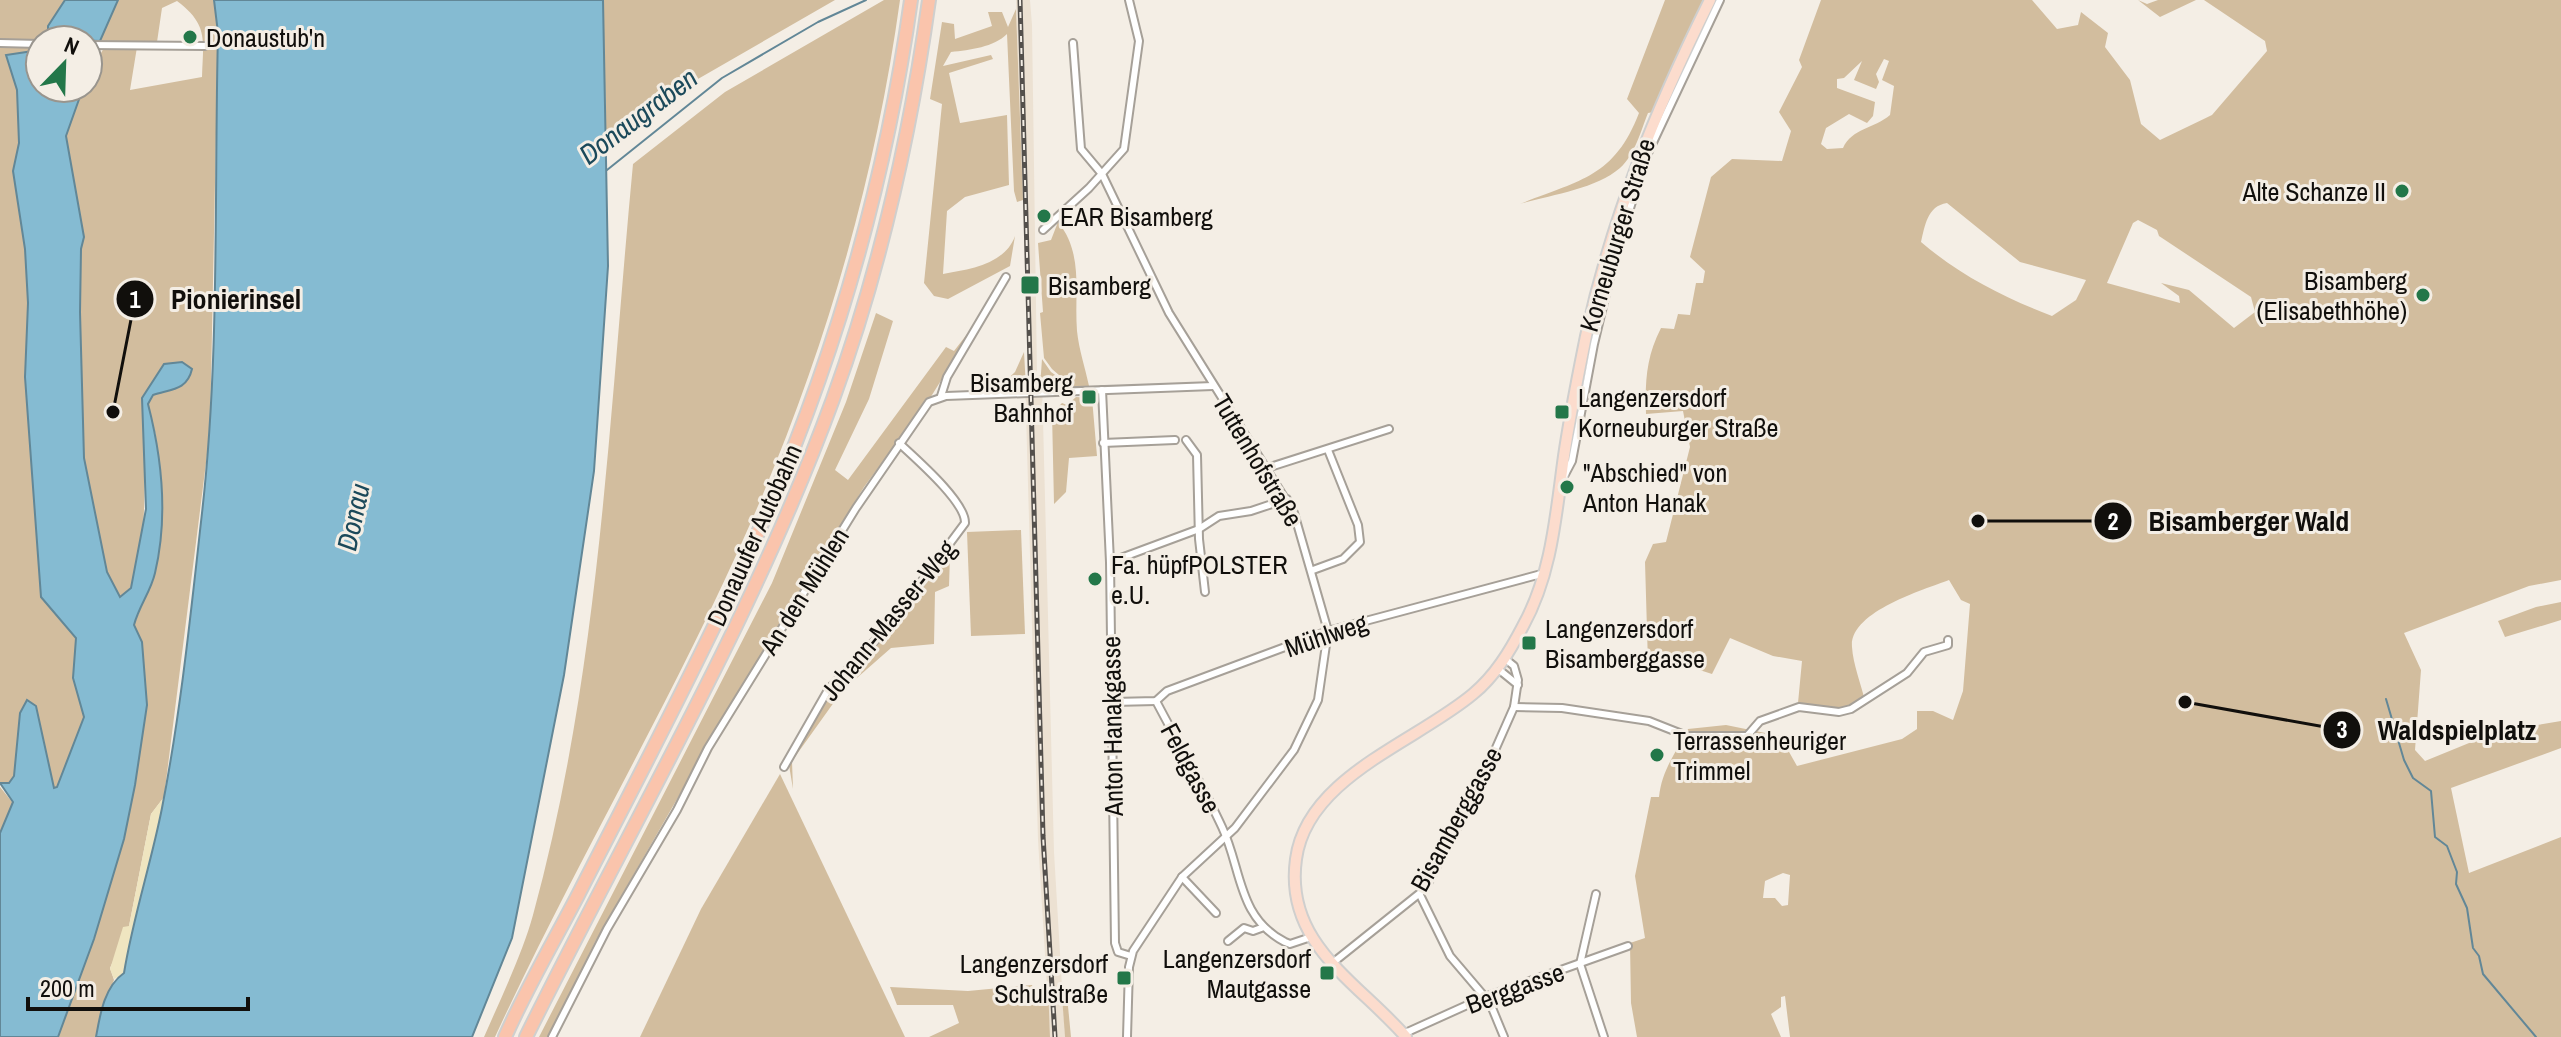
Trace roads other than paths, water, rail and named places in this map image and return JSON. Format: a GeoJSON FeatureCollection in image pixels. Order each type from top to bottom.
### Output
{"type":"FeatureCollection","features":[{"type":"Feature","properties":{"kind":"highway","name":"Donauufer Autobahn"},"geometry":{"type":"LineString","coordinates":[[526,1037],[758,577],[832,401],[866,297],[894,192],[929,2]]}},
{"type":"Feature","properties":{"kind":"highway","name":"Donauufer Autobahn"},"geometry":{"type":"LineString","coordinates":[[505,1037],[740,573],[820,382],[859,256],[892,118],[910,6]]}},
{"type":"Feature","properties":{"kind":"main road","name":"Korneuburger Straße"},"geometry":{"type":"LineString","coordinates":[[1404,1035],[1330,965],[1311,937],[1298,905],[1295,873],[1299,844],[1318,808],[1342,783],[1460,704],[1497,668],[1532,609],[1545,573],[1577,381],[1605,258],[1632,174],[1710,5]]}},
{"type":"Feature","properties":{"kind":"street"},"geometry":{"type":"LineString","coordinates":[[1043,230],[1102,174],[1126,143],[1127,104],[1139,41],[1129,0]]}},
{"type":"Feature","properties":{"kind":"street"},"geometry":{"type":"LineString","coordinates":[[1710,5],[1720,0]]}},
{"type":"Feature","properties":{"kind":"street"},"geometry":{"type":"LineString","coordinates":[[0,43],[24,44]]}},
{"type":"Feature","properties":{"kind":"street","name":"Tuttenhofstraße"},"geometry":{"type":"LineString","coordinates":[[1073,43],[1083,154],[1102,174],[1169,313],[1287,499],[1303,535],[1328,631],[1324,678],[1313,716],[1277,775],[1226,836],[1182,877],[1131,956]]}},
{"type":"Feature","properties":{"kind":"street"},"geometry":{"type":"LineString","coordinates":[[104,45],[205,46]]}},
{"type":"Feature","properties":{"kind":"street"},"geometry":{"type":"LineString","coordinates":[[1006,277],[947,377],[941,396],[1213,386]]}},
{"type":"Feature","properties":{"kind":"street","name":"Anton Hanakgasse"},"geometry":{"type":"LineString","coordinates":[[1102,390],[1110,562],[1115,943],[1118,952],[1131,956]]}},
{"type":"Feature","properties":{"kind":"street","name":"An den Mühlen"},"geometry":{"type":"LineString","coordinates":[[552,1037],[607,929],[677,810],[708,748],[899,443],[922,410],[941,396]]}},
{"type":"Feature","properties":{"kind":"street"},"geometry":{"type":"LineString","coordinates":[[1267,468],[1389,429]]}},
{"type":"Feature","properties":{"kind":"street"},"geometry":{"type":"LineString","coordinates":[[1103,443],[1175,440]]}},
{"type":"Feature","properties":{"kind":"street"},"geometry":{"type":"LineString","coordinates":[[1186,440],[1197,455],[1205,592]]}},
{"type":"Feature","properties":{"kind":"street","name":"Johann-Masser-Weg"},"geometry":{"type":"LineString","coordinates":[[784,767],[828,690],[886,629],[965,523],[963,511],[899,443]]}},
{"type":"Feature","properties":{"kind":"street"},"geometry":{"type":"LineString","coordinates":[[1313,570],[1354,551],[1361,537],[1328,450]]}},
{"type":"Feature","properties":{"kind":"street"},"geometry":{"type":"LineString","coordinates":[[1110,562],[1199,529],[1219,516],[1251,511],[1287,499]]}},
{"type":"Feature","properties":{"kind":"street","name":"Mühlweg"},"geometry":{"type":"LineString","coordinates":[[1113,702],[1156,701],[1167,691],[1328,631],[1545,573]]}},
{"type":"Feature","properties":{"kind":"street"},"geometry":{"type":"LineString","coordinates":[[1514,707],[1562,708],[1649,721],[1687,736],[1747,736],[1760,721],[1799,707],[1839,712],[1851,709],[1911,670],[1924,652],[1948,645],[1948,640]]}},
{"type":"Feature","properties":{"kind":"street"},"geometry":{"type":"LineString","coordinates":[[1504,658],[1516,670],[1518,685]]}},
{"type":"Feature","properties":{"kind":"street"},"geometry":{"type":"LineString","coordinates":[[1497,668],[1518,685]]}},
{"type":"Feature","properties":{"kind":"street","name":"Bisamberggasse"},"geometry":{"type":"LineString","coordinates":[[1330,965],[1374,927],[1420,895],[1480,784],[1514,707],[1518,685]]}},
{"type":"Feature","properties":{"kind":"street","name":"Feldgasse"},"geometry":{"type":"LineString","coordinates":[[1156,701],[1226,836],[1240,890],[1264,927]]}},
{"type":"Feature","properties":{"kind":"street"},"geometry":{"type":"LineString","coordinates":[[1182,877],[1216,913]]}},
{"type":"Feature","properties":{"kind":"street"},"geometry":{"type":"LineString","coordinates":[[1596,894],[1580,964],[1604,1037]]}},
{"type":"Feature","properties":{"kind":"street"},"geometry":{"type":"LineString","coordinates":[[1420,895],[1450,956],[1485,997],[1504,1037]]}},
{"type":"Feature","properties":{"kind":"street"},"geometry":{"type":"LineString","coordinates":[[1228,941],[1244,928],[1253,931],[1264,927],[1290,944],[1311,937]]}},
{"type":"Feature","properties":{"kind":"street","name":"Berggasse"},"geometry":{"type":"LineString","coordinates":[[1404,1035],[1485,997],[1628,946]]}},
{"type":"Feature","properties":{"kind":"street"},"geometry":{"type":"LineString","coordinates":[[1127,1037],[1131,956]]}},
{"type":"Feature","properties":{"kind":"water"},"geometry":{"type":"Polygon","coordinates":[[[65,0],[118,0],[104,32],[104,24],[49,24],[65,0]]]}},
{"type":"Feature","properties":{"kind":"water","name":"Donau"},"geometry":{"type":"Polygon","coordinates":[[[214,0],[603,0],[608,266],[594,471],[564,675],[512,938],[472,1037],[96,1037],[107,994],[124,973],[158,829],[175,735],[194,587],[212,394],[218,33],[214,0]]]}},
{"type":"Feature","properties":{"kind":"water"},"geometry":{"type":"Polygon","coordinates":[[[24,52],[24,104],[77,104],[66,136],[84,237],[80,312],[84,458],[107,572],[120,597],[131,588],[146,509],[142,398],[164,364],[182,362],[192,369],[186,382],[153,395],[148,404],[160,467],[162,510],[153,580],[134,625],[142,642],[147,705],[124,839],[94,939],[58,1037],[0,1037],[0,833],[13,802],[0,783],[9,783],[14,776],[20,713],[27,700],[36,706],[54,788],[84,717],[73,678],[76,638],[41,597],[25,377],[28,303],[25,249],[13,171],[19,143],[17,90],[6,55],[24,52]]]}},
{"type":"Feature","properties":{"kind":"waterway","name":"Donaugraben"},"geometry":{"type":"LineString","coordinates":[[607,170],[722,78],[818,22],[866,0]]}},
{"type":"Feature","properties":{"kind":"waterway"},"geometry":{"type":"LineString","coordinates":[[2386,699],[2404,760],[2413,778],[2431,791],[2435,837],[2447,846],[2457,872],[2456,884],[2467,908],[2473,948],[2479,956],[2483,974],[2536,1037]]}},
{"type":"Feature","properties":{"kind":"railway"},"geometry":{"type":"LineString","coordinates":[[1020,0],[1043,836],[1055,1037]]}},
{"type":"Feature","properties":{"kind":"place","name":"Donaustub'n"},"geometry":{"type":"Point","coordinates":[190,37]}},
{"type":"Feature","properties":{"kind":"place","name":"Alte Schanze II"},"geometry":{"type":"Point","coordinates":[2402,191]}},
{"type":"Feature","properties":{"kind":"place","name":"EAR Bisamberg"},"geometry":{"type":"Point","coordinates":[1044,216]}},
{"type":"Feature","properties":{"kind":"place","name":"Bisamberg"},"geometry":{"type":"Point","coordinates":[1030,285]}},
{"type":"Feature","properties":{"kind":"place","name":"Bisamberg (Elisabethhöhe)"},"geometry":{"type":"Point","coordinates":[2423,295]}},
{"type":"Feature","properties":{"kind":"place","name":"Bisamberg Bahnhof"},"geometry":{"type":"Point","coordinates":[1089,397]}},
{"type":"Feature","properties":{"kind":"place","name":"Pionierinsel"},"geometry":{"type":"Point","coordinates":[113,412]}},
{"type":"Feature","properties":{"kind":"place","name":"Langenzersdorf Korneuburger Straße"},"geometry":{"type":"Point","coordinates":[1562,412]}},
{"type":"Feature","properties":{"kind":"place","name":"\"Abschied\" von Anton Hanak"},"geometry":{"type":"Point","coordinates":[1567,487]}},
{"type":"Feature","properties":{"kind":"place","name":"Bisamberger Wald"},"geometry":{"type":"Point","coordinates":[1978,521]}},
{"type":"Feature","properties":{"kind":"place","name":"Fa. hüpfPOLSTER e.U."},"geometry":{"type":"Point","coordinates":[1095,579]}},
{"type":"Feature","properties":{"kind":"place","name":"Langenzersdorf Bisamberggasse"},"geometry":{"type":"Point","coordinates":[1529,643]}},
{"type":"Feature","properties":{"kind":"place","name":"Waldspielplatz"},"geometry":{"type":"Point","coordinates":[2185,702]}},
{"type":"Feature","properties":{"kind":"place","name":"Terrassenheuriger Trimmel"},"geometry":{"type":"Point","coordinates":[1657,755]}},
{"type":"Feature","properties":{"kind":"place","name":"Langenzersdorf Mautgasse"},"geometry":{"type":"Point","coordinates":[1327,973]}},
{"type":"Feature","properties":{"kind":"place","name":"Langenzersdorf Schulstraße"},"geometry":{"type":"Point","coordinates":[1124,978]}}]}
